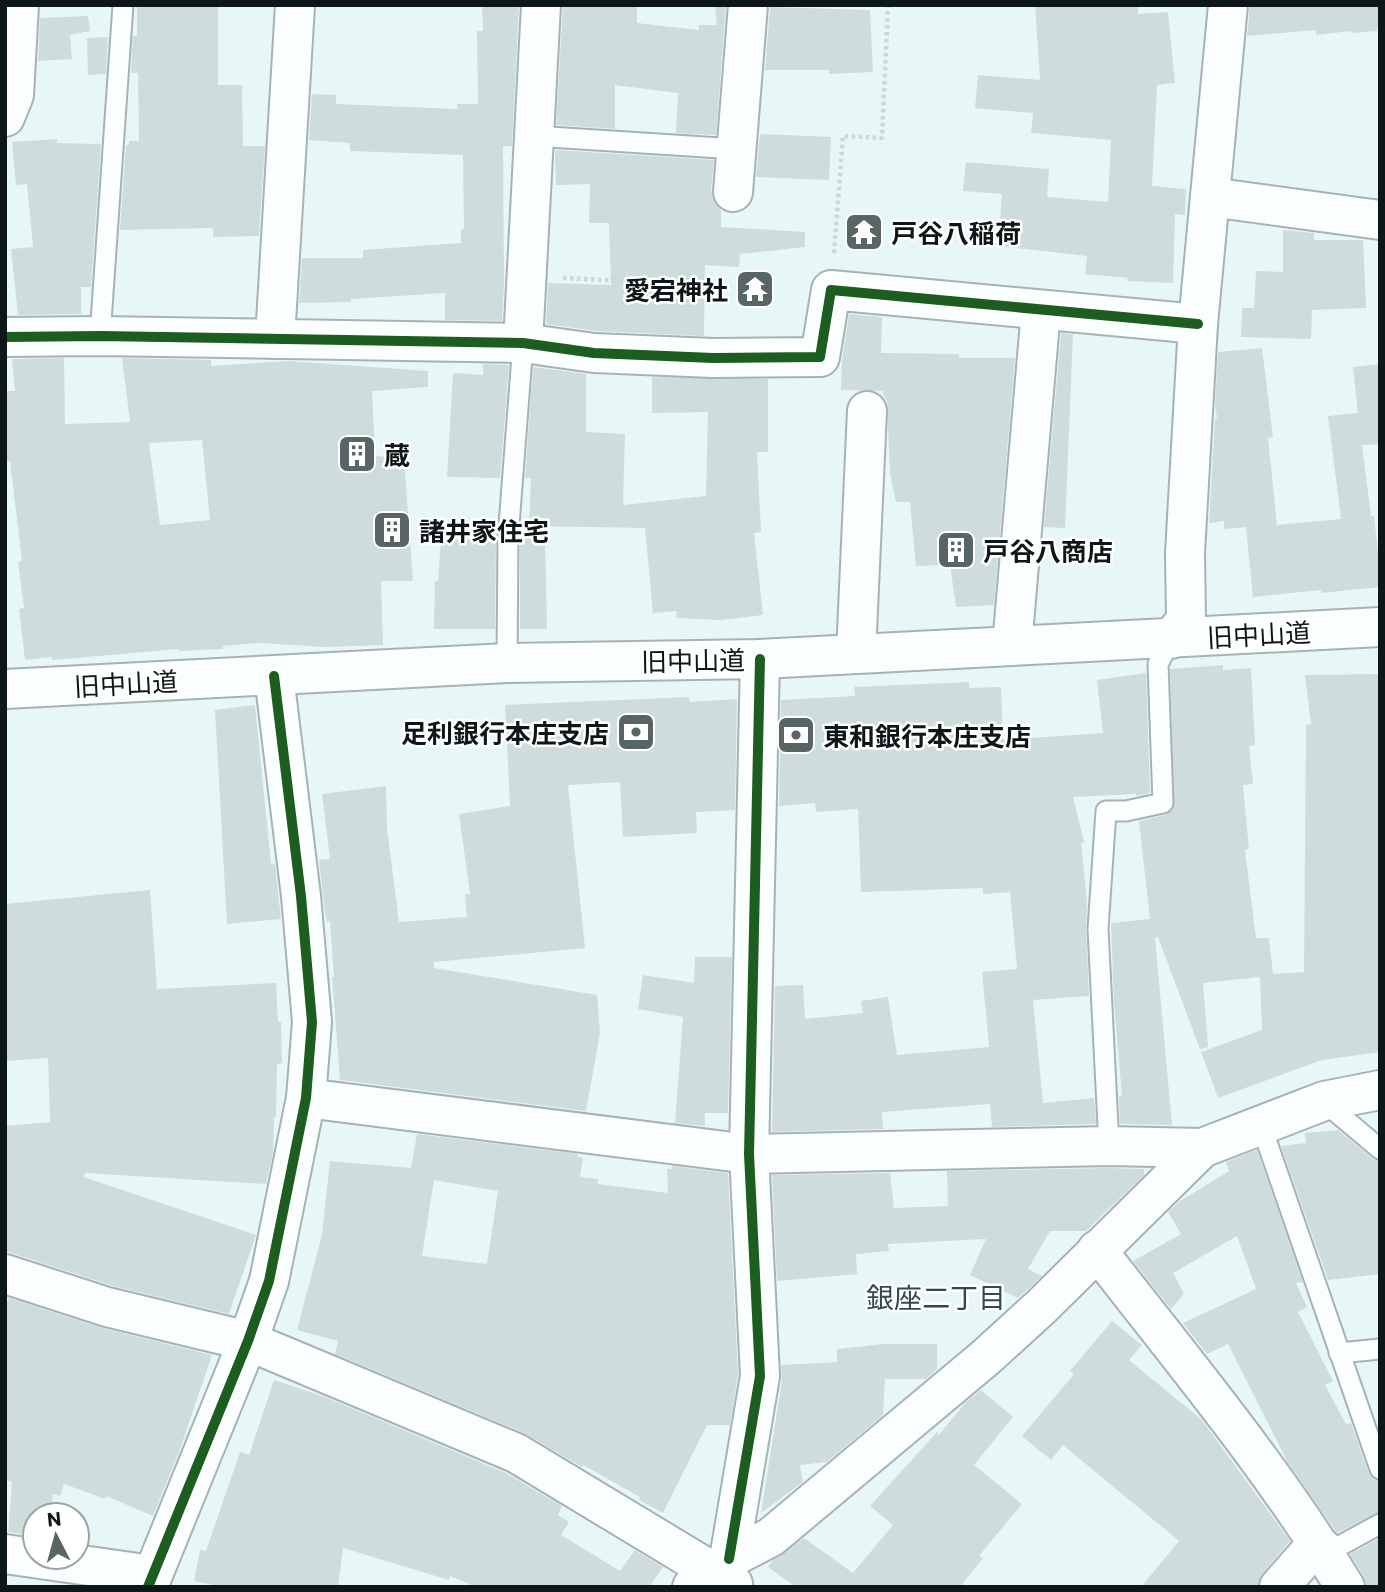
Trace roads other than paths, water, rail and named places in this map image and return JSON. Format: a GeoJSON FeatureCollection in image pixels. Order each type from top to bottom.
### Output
{"type":"FeatureCollection","features":[{"type":"Feature","properties":{"kind":"street"},"geometry":{"type":"LineString","coordinates":[[5,117],[15,95],[19,5]]}},
{"type":"Feature","properties":{"kind":"street"},"geometry":{"type":"LineString","coordinates":[[275,339],[295,5]]}},
{"type":"Feature","properties":{"kind":"street"},"geometry":{"type":"LineString","coordinates":[[523,342],[541,5]]}},
{"type":"Feature","properties":{"kind":"street"},"geometry":{"type":"LineString","coordinates":[[733,192],[748,5]]}},
{"type":"Feature","properties":{"kind":"street"},"geometry":{"type":"LineString","coordinates":[[1171,639],[1186,620],[1185,553],[1198,324],[1228,5]]}},
{"type":"Feature","properties":{"kind":"street"},"geometry":{"type":"LineString","coordinates":[[1210,197],[1380,220]]}},
{"type":"Feature","properties":{"kind":"street"},"geometry":{"type":"LineString","coordinates":[[5,337],[523,342],[594,353],[713,358],[820,356],[831,290],[1198,324]]}},
{"type":"Feature","properties":{"kind":"street"},"geometry":{"type":"LineString","coordinates":[[1012,646],[1041,310]]}},
{"type":"Feature","properties":{"kind":"street"},"geometry":{"type":"LineString","coordinates":[[856,654],[867,411]]}},
{"type":"Feature","properties":{"kind":"street","name":"旧中山道"},"geometry":{"type":"LineString","coordinates":[[5,689],[507,663],[760,659],[1380,627]]}},
{"type":"Feature","properties":{"kind":"street"},"geometry":{"type":"LineString","coordinates":[[717,1576],[760,1376],[749,1154],[760,659]]}},
{"type":"Feature","properties":{"kind":"street"},"geometry":{"type":"LineString","coordinates":[[5,1555],[150,1581],[248,1341],[269,1281],[306,1098],[312,1022],[301,896],[274,676]]}},
{"type":"Feature","properties":{"kind":"street"},"geometry":{"type":"LineString","coordinates":[[306,1098],[749,1154],[1109,1146],[1202,1148],[1324,1101],[1380,1090]]}},
{"type":"Feature","properties":{"kind":"street"},"geometry":{"type":"LineString","coordinates":[[717,1576],[771,1537],[985,1358],[1041,1307],[1202,1148]]}},
{"type":"Feature","properties":{"kind":"street"},"geometry":{"type":"LineString","coordinates":[[1097,1250],[1251,1450],[1322,1548],[1345,1587]]}},
{"type":"Feature","properties":{"kind":"street"},"geometry":{"type":"LineString","coordinates":[[5,1274],[107,1307],[248,1341],[516,1453],[717,1576]]}},
{"type":"Feature","properties":{"kind":"street"},"geometry":{"type":"LineString","coordinates":[[1279,1587],[1307,1555],[1322,1548]]}},
{"type":"Feature","properties":{"kind":"lane"},"geometry":{"type":"LineString","coordinates":[[100,336],[123,5]]}},
{"type":"Feature","properties":{"kind":"lane"},"geometry":{"type":"LineString","coordinates":[[534,136],[736,149]]}},
{"type":"Feature","properties":{"kind":"lane"},"geometry":{"type":"LineString","coordinates":[[507,663],[508,538],[523,342]]}},
{"type":"Feature","properties":{"kind":"lane"},"geometry":{"type":"LineString","coordinates":[[1109,1146],[1098,929],[1106,811],[1126,811],[1163,803],[1158,664],[1171,639]]}},
{"type":"Feature","properties":{"kind":"lane"},"geometry":{"type":"LineString","coordinates":[[1324,1101],[1380,1149]]}},
{"type":"Feature","properties":{"kind":"lane"},"geometry":{"type":"LineString","coordinates":[[1261,1125],[1380,1469]]}},
{"type":"Feature","properties":{"kind":"lane"},"geometry":{"type":"LineString","coordinates":[[1339,1353],[1380,1349]]}},
{"type":"Feature","properties":{"kind":"lane"},"geometry":{"type":"LineString","coordinates":[[1322,1548],[1334,1549],[1380,1524]]}},
{"type":"Feature","properties":{"kind":"place","name":"戸谷八稲荷"},"geometry":{"type":"Point","coordinates":[864,232]}},
{"type":"Feature","properties":{"kind":"place","name":"愛宕神社"},"geometry":{"type":"Point","coordinates":[755,289]}},
{"type":"Feature","properties":{"kind":"place","name":"蔵"},"geometry":{"type":"Point","coordinates":[357,454]}},
{"type":"Feature","properties":{"kind":"place","name":"諸井家住宅"},"geometry":{"type":"Point","coordinates":[392,530]}},
{"type":"Feature","properties":{"kind":"place","name":"戸谷八商店"},"geometry":{"type":"Point","coordinates":[956,550]}},
{"type":"Feature","properties":{"kind":"place","name":"足利銀行本庄支店"},"geometry":{"type":"Point","coordinates":[636,732]}},
{"type":"Feature","properties":{"kind":"place","name":"東和銀行本庄支店"},"geometry":{"type":"Point","coordinates":[796,735]}},
{"type":"Feature","properties":{"kind":"district","name":"銀座二丁目"},"geometry":{"type":"Point","coordinates":[936,1297]}}]}
